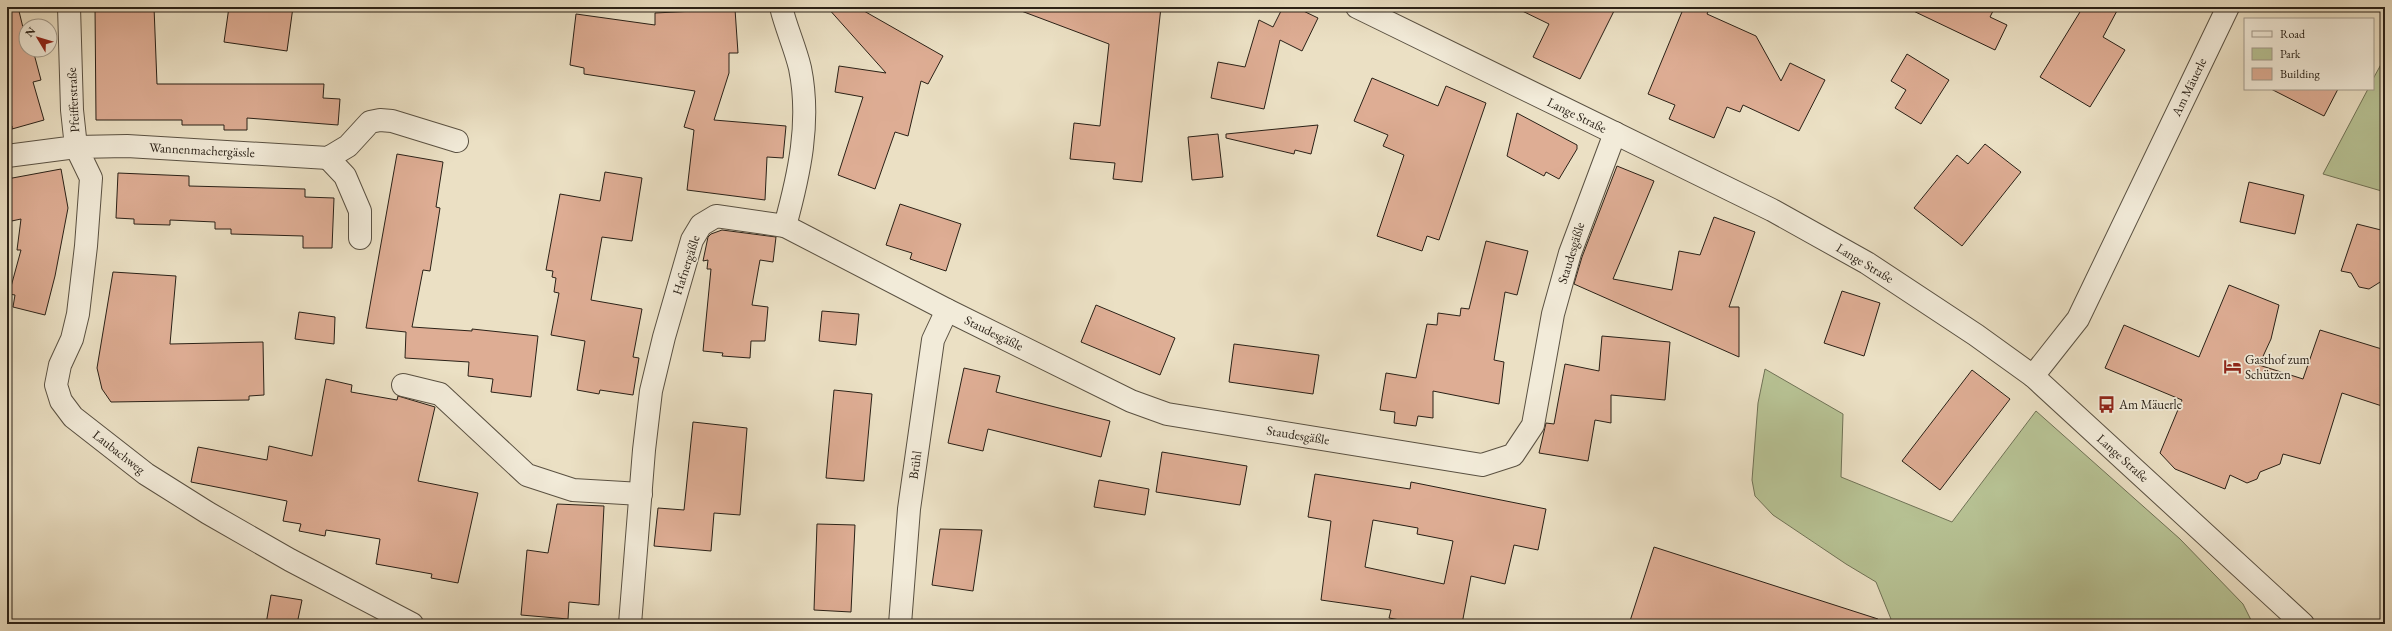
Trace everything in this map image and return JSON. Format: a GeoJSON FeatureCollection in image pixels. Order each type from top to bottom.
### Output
{"type":"FeatureCollection","features":[{"type":"Feature","properties":{"kind":"street","name":"Pfeifferstraße"},"geometry":{"type":"LineString","coordinates":[[7,156],[76,147],[72,110],[69,7]]}},
{"type":"Feature","properties":{"kind":"street"},"geometry":{"type":"LineString","coordinates":[[781,7],[793,40],[800,70],[805,112],[799,175],[785,226]]}},
{"type":"Feature","properties":{"kind":"street","name":"Lange Straße"},"geometry":{"type":"LineString","coordinates":[[1358,7],[1772,210],[1867,263],[1976,334],[2032,376],[2303,624]]}},
{"type":"Feature","properties":{"kind":"street","name":"Am Mäuerle"},"geometry":{"type":"LineString","coordinates":[[2032,376],[2078,319],[2228,7]]}},
{"type":"Feature","properties":{"kind":"street"},"geometry":{"type":"LineString","coordinates":[[360,238],[360,212],[345,176],[328,158],[348,146],[370,122],[380,120],[392,121],[457,141]]}},
{"type":"Feature","properties":{"kind":"street","name":"Staudesgäßle"},"geometry":{"type":"LineString","coordinates":[[785,226],[947,310],[1131,401],[1167,414],[1482,465],[1500,461],[1513,455],[1533,425],[1553,314],[1570,253],[1615,134]]}},
{"type":"Feature","properties":{"kind":"street","name":"Wannenmachergässle"},"geometry":{"type":"LineString","coordinates":[[76,147],[127,146],[328,158]]}},
{"type":"Feature","properties":{"kind":"street","name":"Laubachweg"},"geometry":{"type":"LineString","coordinates":[[76,147],[91,178],[86,246],[78,314],[72,339],[60,365],[56,385],[61,401],[73,417],[146,474],[208,513],[290,560],[412,624]]}},
{"type":"Feature","properties":{"kind":"street","name":"Hafnergäßle"},"geometry":{"type":"LineString","coordinates":[[630,624],[644,450],[651,392],[664,336],[692,240],[700,225],[716,216],[785,226]]}},
{"type":"Feature","properties":{"kind":"street","name":"Brühl"},"geometry":{"type":"LineString","coordinates":[[900,624],[908,509],[933,340],[947,310]]}},
{"type":"Feature","properties":{"kind":"street"},"geometry":{"type":"LineString","coordinates":[[403,385],[440,394],[527,475],[573,490],[641,494]]}},
{"type":"Feature","properties":{"kind":"green space"},"geometry":{"type":"Polygon","coordinates":[[[2385,57],[2385,192],[2323,174],[2367,90],[2374,90],[2374,77],[2385,57]]]}},
{"type":"Feature","properties":{"kind":"green space"},"geometry":{"type":"Polygon","coordinates":[[[1765,369],[1843,414],[1841,477],[1952,522],[2036,411],[2180,539],[2243,604],[2253,624],[1893,624],[1876,582],[1846,564],[1773,515],[1755,496],[1752,480],[1758,403],[1765,369]]]}},
{"type":"Feature","properties":{"kind":"building"},"geometry":{"type":"Polygon","coordinates":[[[7,7],[18,7],[21,18],[18,18],[18,58],[35,58],[41,80],[33,82],[44,120],[12,129],[12,126],[7,127],[7,7]]]}},
{"type":"Feature","properties":{"kind":"building"},"geometry":{"type":"Polygon","coordinates":[[[95,7],[154,7],[157,84],[324,84],[323,98],[340,99],[338,125],[247,118],[247,130],[224,130],[224,125],[182,125],[182,120],[96,120],[95,7]]]}},
{"type":"Feature","properties":{"kind":"building"},"geometry":{"type":"Polygon","coordinates":[[[229,7],[293,7],[287,51],[224,42],[229,7]]]}},
{"type":"Feature","properties":{"kind":"building"},"geometry":{"type":"Polygon","coordinates":[[[827,7],[857,7],[943,56],[928,84],[921,81],[908,136],[895,132],[875,189],[838,175],[863,97],[835,92],[839,66],[886,73],[827,7]]]}},
{"type":"Feature","properties":{"kind":"building"},"geometry":{"type":"Polygon","coordinates":[[[1016,7],[1161,7],[1142,182],[1113,179],[1115,163],[1070,159],[1074,123],[1100,126],[1109,44],[1016,9],[1016,7]]]}},
{"type":"Feature","properties":{"kind":"building"},"geometry":{"type":"Polygon","coordinates":[[[1283,7],[1295,7],[1318,18],[1302,51],[1280,40],[1264,109],[1211,98],[1218,62],[1245,67],[1259,20],[1273,27],[1283,7]]]}},
{"type":"Feature","properties":{"kind":"building"},"geometry":{"type":"Polygon","coordinates":[[[1514,7],[1616,7],[1580,79],[1533,57],[1549,24],[1514,7]]]}},
{"type":"Feature","properties":{"kind":"building"},"geometry":{"type":"Polygon","coordinates":[[[1684,7],[1710,7],[1707,14],[1756,36],[1781,81],[1790,63],[1825,80],[1799,131],[1743,105],[1740,112],[1727,107],[1714,138],[1669,119],[1675,105],[1648,94],[1684,7]]]}},
{"type":"Feature","properties":{"kind":"building"},"geometry":{"type":"Polygon","coordinates":[[[1905,7],[1995,7],[1990,17],[2007,25],[1995,50],[1905,7]]]}},
{"type":"Feature","properties":{"kind":"building"},"geometry":{"type":"Polygon","coordinates":[[[2083,7],[2119,7],[2103,37],[2125,50],[2090,107],[2040,77],[2083,7]]]}},
{"type":"Feature","properties":{"kind":"building"},"geometry":{"type":"Polygon","coordinates":[[[735,9],[738,53],[729,53],[729,73],[714,120],[786,126],[783,158],[767,157],[765,200],[687,190],[694,130],[684,127],[695,91],[584,74],[584,68],[570,65],[576,14],[655,25],[655,13],[735,9]]]}},
{"type":"Feature","properties":{"kind":"building"},"geometry":{"type":"Polygon","coordinates":[[[1907,54],[1949,80],[1921,124],[1895,108],[1906,90],[1891,81],[1907,54]]]}},
{"type":"Feature","properties":{"kind":"building"},"geometry":{"type":"Polygon","coordinates":[[[1372,78],[1438,106],[1446,86],[1486,103],[1439,240],[1427,236],[1422,251],[1377,236],[1404,155],[1383,146],[1388,135],[1354,121],[1372,78]]]}},
{"type":"Feature","properties":{"kind":"building"},"geometry":{"type":"Polygon","coordinates":[[[2273,90],[2337,90],[2324,116],[2273,90]]]}},
{"type":"Feature","properties":{"kind":"building"},"geometry":{"type":"Polygon","coordinates":[[[1517,113],[1577,145],[1577,149],[1559,179],[1546,172],[1544,176],[1507,156],[1517,113]]]}},
{"type":"Feature","properties":{"kind":"building"},"geometry":{"type":"Polygon","coordinates":[[[1318,125],[1311,154],[1295,150],[1294,154],[1226,138],[1226,134],[1318,125]]]}},
{"type":"Feature","properties":{"kind":"building"},"geometry":{"type":"Polygon","coordinates":[[[1218,134],[1223,177],[1192,180],[1188,137],[1218,134]]]}},
{"type":"Feature","properties":{"kind":"building"},"geometry":{"type":"Polygon","coordinates":[[[1985,144],[2021,172],[1962,246],[1914,208],[1957,155],[1968,164],[1985,144]]]}},
{"type":"Feature","properties":{"kind":"building"},"geometry":{"type":"Polygon","coordinates":[[[397,154],[443,162],[436,207],[440,208],[430,271],[423,270],[412,327],[472,331],[472,329],[538,336],[531,397],[491,392],[493,379],[468,376],[469,362],[405,358],[406,332],[366,328],[397,154]]]}},
{"type":"Feature","properties":{"kind":"building"},"geometry":{"type":"Polygon","coordinates":[[[1617,166],[1654,181],[1613,279],[1672,290],[1679,251],[1700,255],[1714,217],[1755,232],[1729,307],[1739,307],[1739,357],[1574,284],[1582,257],[1617,166]]]}},
{"type":"Feature","properties":{"kind":"building"},"geometry":{"type":"Polygon","coordinates":[[[61,169],[68,208],[55,276],[45,315],[13,307],[15,295],[9,294],[21,250],[17,250],[21,219],[7,222],[7,179],[61,169]]]}},
{"type":"Feature","properties":{"kind":"building"},"geometry":{"type":"Polygon","coordinates":[[[605,172],[642,178],[632,241],[602,237],[591,300],[642,309],[633,357],[639,358],[633,395],[600,390],[599,394],[577,390],[585,341],[551,335],[559,293],[554,292],[556,278],[552,277],[553,271],[546,270],[560,194],[600,201],[605,172]]]}},
{"type":"Feature","properties":{"kind":"building"},"geometry":{"type":"Polygon","coordinates":[[[118,173],[189,176],[189,186],[305,189],[305,197],[334,198],[332,248],[303,248],[303,236],[231,234],[231,229],[215,229],[215,222],[170,220],[170,225],[134,224],[134,219],[116,218],[118,173]]]}},
{"type":"Feature","properties":{"kind":"building"},"geometry":{"type":"Polygon","coordinates":[[[2249,182],[2304,195],[2295,234],[2240,222],[2249,182]]]}},
{"type":"Feature","properties":{"kind":"building"},"geometry":{"type":"Polygon","coordinates":[[[900,204],[961,224],[946,271],[910,259],[912,253],[886,245],[900,204]]]}},
{"type":"Feature","properties":{"kind":"building"},"geometry":{"type":"Polygon","coordinates":[[[2357,224],[2385,231],[2385,279],[2369,289],[2359,287],[2351,273],[2341,271],[2357,224]]]}},
{"type":"Feature","properties":{"kind":"building"},"geometry":{"type":"Polygon","coordinates":[[[722,230],[776,237],[773,262],[760,260],[752,305],[768,307],[765,341],[751,341],[750,358],[722,356],[723,353],[703,351],[711,269],[707,269],[708,260],[703,261],[708,237],[711,234],[722,230]]]}},
{"type":"Feature","properties":{"kind":"building"},"geometry":{"type":"Polygon","coordinates":[[[1486,241],[1528,251],[1517,295],[1505,292],[1494,360],[1504,362],[1499,404],[1433,391],[1433,418],[1418,416],[1416,426],[1394,423],[1395,412],[1380,410],[1386,373],[1416,378],[1427,324],[1437,325],[1438,313],[1460,316],[1461,308],[1469,309],[1486,241]]]}},
{"type":"Feature","properties":{"kind":"building"},"geometry":{"type":"Polygon","coordinates":[[[113,272],[176,276],[170,344],[263,342],[264,395],[249,396],[249,400],[111,402],[102,389],[97,368],[113,272]]]}},
{"type":"Feature","properties":{"kind":"building"},"geometry":{"type":"Polygon","coordinates":[[[2229,285],[2279,305],[2271,339],[2259,365],[2303,379],[2320,330],[2385,350],[2385,407],[2342,393],[2320,464],[2283,454],[2280,464],[2260,472],[2257,479],[2247,483],[2230,475],[2225,489],[2175,469],[2160,453],[2182,400],[2105,368],[2124,325],[2199,357],[2229,285]]]}},
{"type":"Feature","properties":{"kind":"building"},"geometry":{"type":"Polygon","coordinates":[[[1842,291],[1880,303],[1864,356],[1824,343],[1842,291]]]}},
{"type":"Feature","properties":{"kind":"building"},"geometry":{"type":"Polygon","coordinates":[[[1096,305],[1175,338],[1160,375],[1081,342],[1096,305]]]}},
{"type":"Feature","properties":{"kind":"building"},"geometry":{"type":"Polygon","coordinates":[[[822,311],[859,314],[856,345],[819,341],[822,311]]]}},
{"type":"Feature","properties":{"kind":"building"},"geometry":{"type":"Polygon","coordinates":[[[299,312],[335,317],[334,344],[295,339],[299,312]]]}},
{"type":"Feature","properties":{"kind":"building"},"geometry":{"type":"Polygon","coordinates":[[[1602,336],[1670,342],[1665,400],[1611,395],[1611,423],[1595,420],[1588,461],[1539,453],[1546,423],[1554,424],[1565,364],[1599,371],[1602,336]]]}},
{"type":"Feature","properties":{"kind":"building"},"geometry":{"type":"Polygon","coordinates":[[[1234,344],[1319,355],[1313,394],[1229,382],[1234,344]]]}},
{"type":"Feature","properties":{"kind":"building"},"geometry":{"type":"Polygon","coordinates":[[[964,368],[1000,376],[996,392],[1110,421],[1101,457],[988,429],[983,451],[948,443],[964,368]]]}},
{"type":"Feature","properties":{"kind":"building"},"geometry":{"type":"Polygon","coordinates":[[[1972,370],[2010,399],[1940,490],[1902,461],[1972,370]]]}},
{"type":"Feature","properties":{"kind":"building"},"geometry":{"type":"Polygon","coordinates":[[[326,379],[352,385],[351,392],[397,400],[398,396],[435,407],[418,481],[478,493],[458,583],[431,578],[432,574],[376,564],[380,539],[326,530],[325,536],[299,531],[301,524],[283,521],[287,501],[191,482],[198,447],[267,460],[269,446],[312,456],[326,379]]]}},
{"type":"Feature","properties":{"kind":"building"},"geometry":{"type":"Polygon","coordinates":[[[834,390],[872,394],[864,481],[826,478],[834,390]]]}},
{"type":"Feature","properties":{"kind":"building"},"geometry":{"type":"Polygon","coordinates":[[[693,422],[747,428],[740,515],[714,513],[711,551],[654,546],[658,508],[684,510],[693,422]]]}},
{"type":"Feature","properties":{"kind":"building"},"geometry":{"type":"Polygon","coordinates":[[[1162,452],[1247,466],[1240,505],[1156,492],[1162,452]]]}},
{"type":"Feature","properties":{"kind":"building"},"geometry":{"type":"Polygon","coordinates":[[[1315,474],[1410,489],[1411,482],[1546,509],[1538,550],[1514,545],[1505,584],[1471,576],[1462,624],[1422,624],[1389,618],[1391,610],[1321,600],[1331,521],[1308,517],[1315,474]],[[1373,520],[1365,567],[1444,584],[1453,541],[1417,534],[1418,528],[1373,520]]]}},
{"type":"Feature","properties":{"kind":"building"},"geometry":{"type":"Polygon","coordinates":[[[1099,480],[1149,489],[1145,515],[1094,507],[1099,480]]]}},
{"type":"Feature","properties":{"kind":"building"},"geometry":{"type":"Polygon","coordinates":[[[557,504],[604,506],[599,605],[569,602],[568,619],[521,615],[527,550],[548,553],[557,504]]]}},
{"type":"Feature","properties":{"kind":"building"},"geometry":{"type":"Polygon","coordinates":[[[817,524],[855,525],[851,612],[814,610],[817,524]]]}},
{"type":"Feature","properties":{"kind":"building"},"geometry":{"type":"Polygon","coordinates":[[[940,529],[982,530],[973,591],[932,585],[940,529]]]}},
{"type":"Feature","properties":{"kind":"building"},"geometry":{"type":"Polygon","coordinates":[[[1654,547],[1878,619],[1878,624],[1629,624],[1654,547]]]}},
{"type":"Feature","properties":{"kind":"building"},"geometry":{"type":"Polygon","coordinates":[[[271,595],[302,600],[297,624],[266,624],[271,595]]]}},
{"type":"Feature","properties":{"kind":"place","name":"Gasthof zum Schützen"},"geometry":{"type":"Point","coordinates":[2232,366]}},
{"type":"Feature","properties":{"kind":"place","name":"Am Mäuerle"},"geometry":{"type":"Point","coordinates":[2106,404]}}]}
